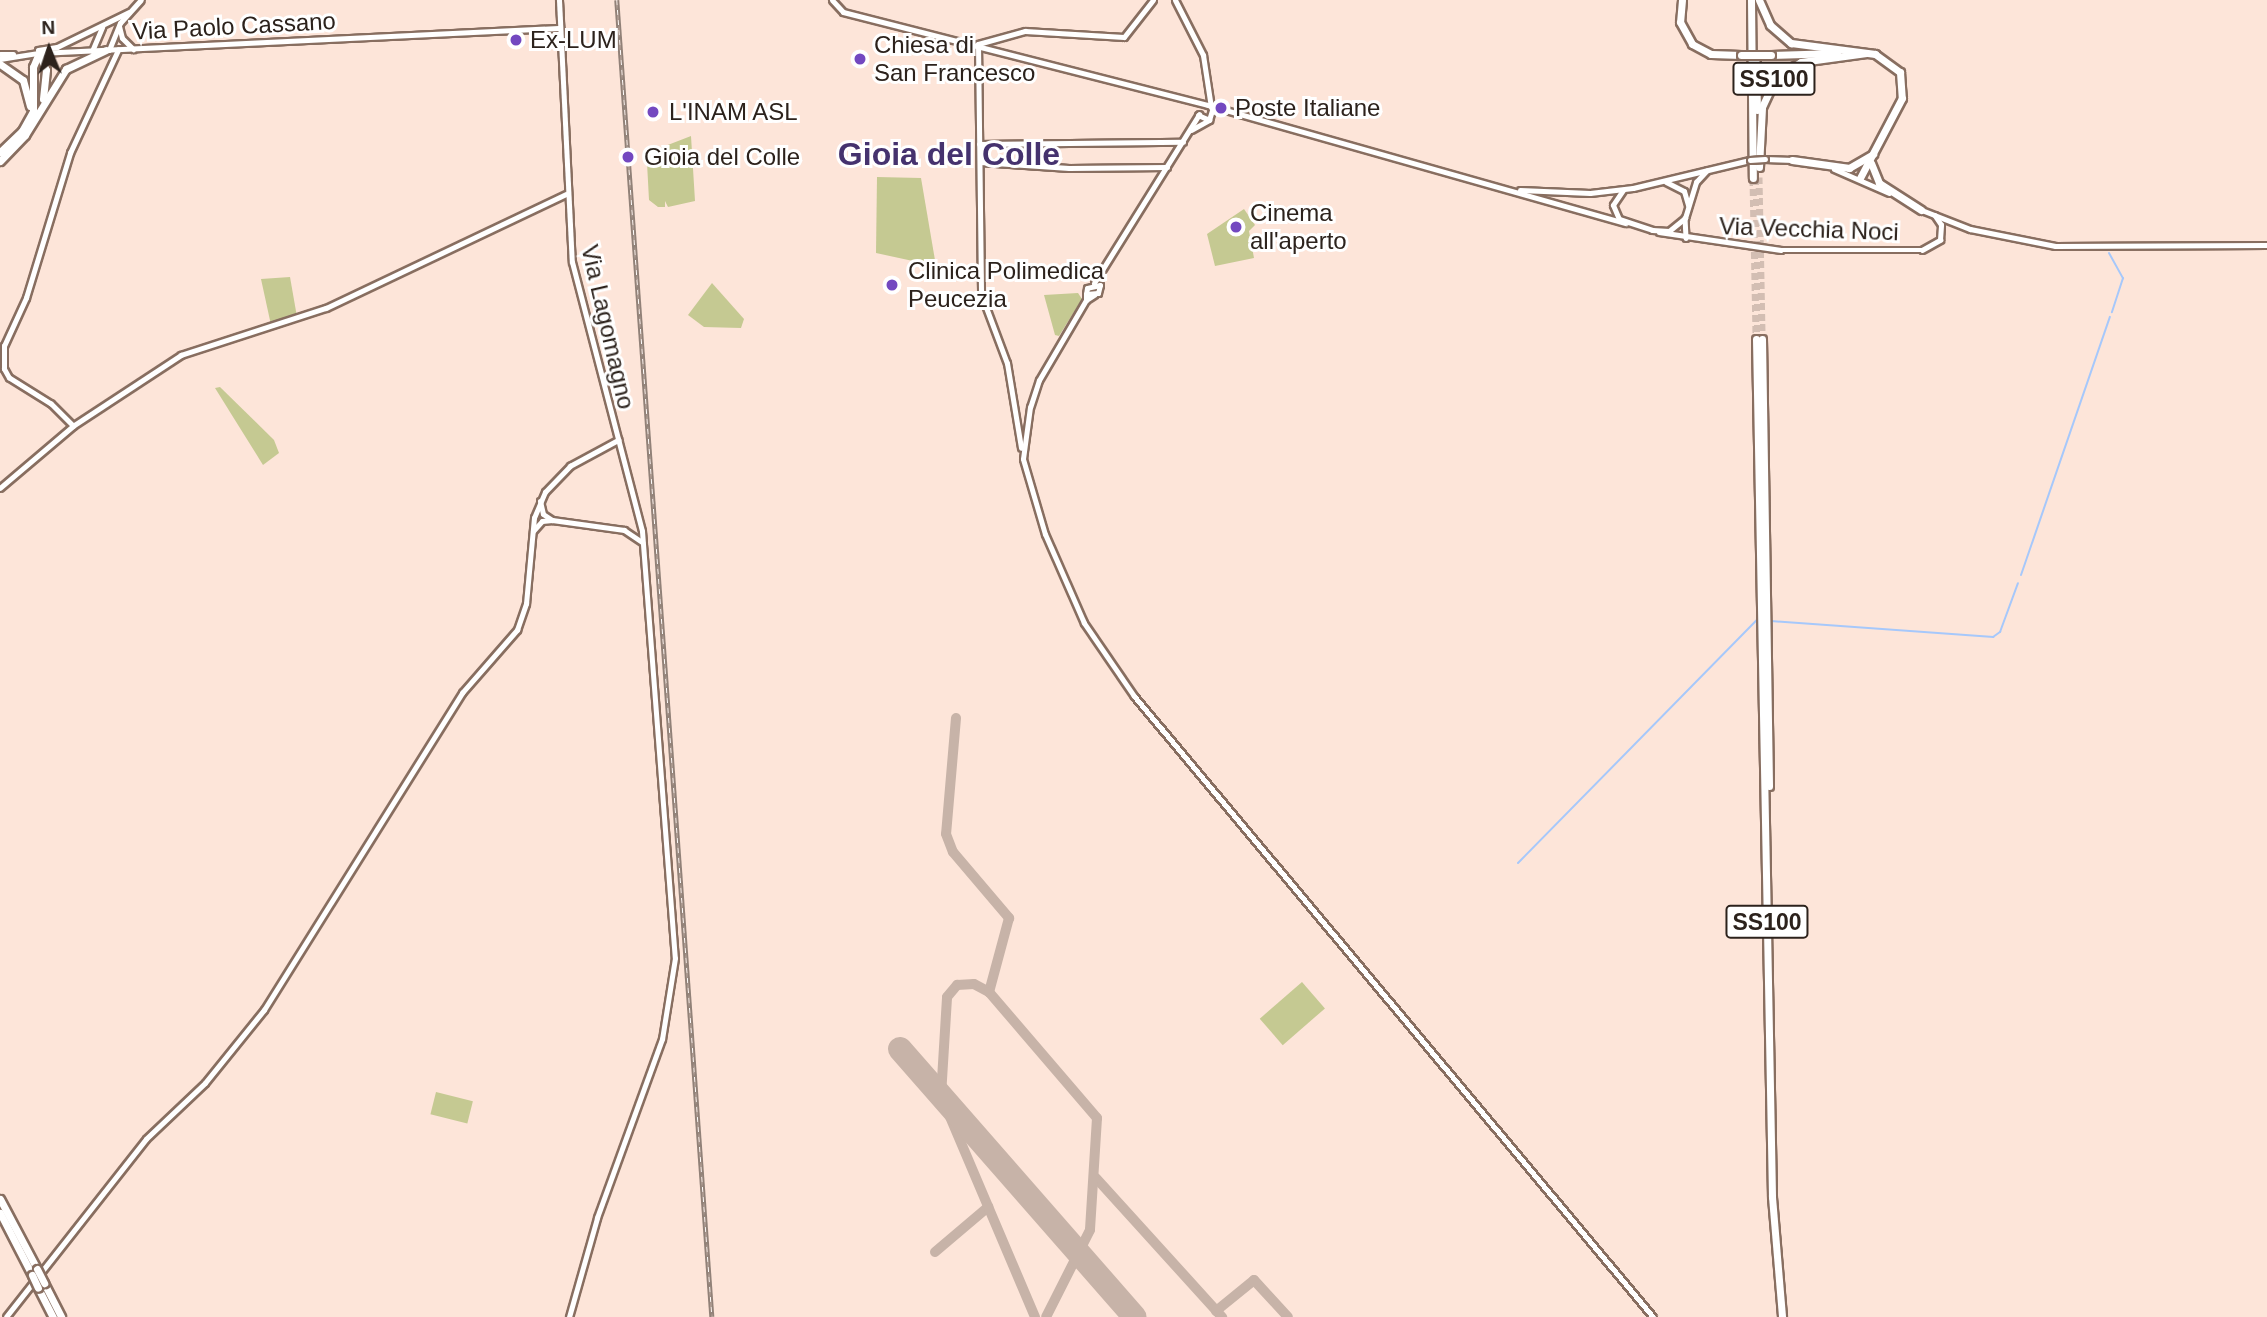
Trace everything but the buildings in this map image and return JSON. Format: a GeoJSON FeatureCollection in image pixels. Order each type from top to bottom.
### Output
{"type":"FeatureCollection","features":[{"type":"Feature","properties":{"kind":"highway","name":"SS100"},"geometry":{"type":"LineString","coordinates":[[1682,0],[1680,22],[1692,44],[1711,54],[1869,53]]}},
{"type":"Feature","properties":{"kind":"highway","name":"SS100"},"geometry":{"type":"LineString","coordinates":[[1753,0],[1752,97],[1756,178],[1762,107],[1776,77],[1801,62],[1869,53]]}},
{"type":"Feature","properties":{"kind":"highway","name":"SS100"},"geometry":{"type":"LineString","coordinates":[[1753,0],[1770,25],[1791,43],[1869,53],[1896,66],[1903,90],[1860,178]]}},
{"type":"Feature","properties":{"kind":"highway","name":"SS100"},"geometry":{"type":"LineString","coordinates":[[1753,0],[1759,167]]}},
{"type":"Feature","properties":{"kind":"highway"},"geometry":{"type":"LineString","coordinates":[[0,161],[25,135],[66,69],[106,50]]}},
{"type":"Feature","properties":{"kind":"highway"},"geometry":{"type":"LineString","coordinates":[[38,53],[46,70],[41,110]]}},
{"type":"Feature","properties":{"kind":"highway"},"geometry":{"type":"LineString","coordinates":[[0,152],[29,120],[38,53]]}},
{"type":"Feature","properties":{"kind":"highway"},"geometry":{"type":"LineString","coordinates":[[0,59],[25,84],[29,120]]}},
{"type":"Feature","properties":{"kind":"highway"},"geometry":{"type":"LineString","coordinates":[[1792,160],[1844,168],[1870,159],[1879,183],[1921,210]]}},
{"type":"Feature","properties":{"kind":"highway","name":"SS100"},"geometry":{"type":"LineString","coordinates":[[1759,339],[1776,1163],[1783,1317],[1772,1174],[1759,339]]}},
{"type":"Feature","properties":{"kind":"highway"},"geometry":{"type":"LineString","coordinates":[[0,1199],[34,1272]]}},
{"type":"Feature","properties":{"kind":"highway"},"geometry":{"type":"LineString","coordinates":[[0,1213],[61,1317]]}},
{"type":"Feature","properties":{"kind":"highway"},"geometry":{"type":"LineString","coordinates":[[41,1285],[53,1317]]}},
{"type":"Feature","properties":{"kind":"main road"},"geometry":{"type":"LineString","coordinates":[[97,42],[106,50],[120,23],[141,0]]}},
{"type":"Feature","properties":{"kind":"main road","name":"Via Lagomagno"},"geometry":{"type":"LineString","coordinates":[[559,0],[566,194],[573,270],[641,519],[675,943],[674,989],[662,1040],[591,1236],[569,1317]]}},
{"type":"Feature","properties":{"kind":"main road"},"geometry":{"type":"LineString","coordinates":[[832,0],[843,12],[872,16],[978,44],[1652,230],[1669,231],[1685,218],[1699,177],[1726,163]]}},
{"type":"Feature","properties":{"kind":"main road"},"geometry":{"type":"LineString","coordinates":[[978,44],[1025,31],[1124,37],[1153,0]]}},
{"type":"Feature","properties":{"kind":"main road"},"geometry":{"type":"LineString","coordinates":[[1175,0],[1201,49],[1212,108],[1209,119],[1191,130]]}},
{"type":"Feature","properties":{"kind":"main road"},"geometry":{"type":"LineString","coordinates":[[0,59],[57,47],[130,12]]}},
{"type":"Feature","properties":{"kind":"main road"},"geometry":{"type":"LineString","coordinates":[[120,23],[122,38],[133,49]]}},
{"type":"Feature","properties":{"kind":"main road"},"geometry":{"type":"LineString","coordinates":[[92,51],[102,27]]}},
{"type":"Feature","properties":{"kind":"main road","name":"Via Paolo Cassano"},"geometry":{"type":"LineString","coordinates":[[38,53],[558,27]]}},
{"type":"Feature","properties":{"kind":"main road"},"geometry":{"type":"LineString","coordinates":[[978,44],[981,295],[1007,363],[1023,458],[1045,534],[1093,638],[1120,677],[1653,1317]]}},
{"type":"Feature","properties":{"kind":"main road"},"geometry":{"type":"LineString","coordinates":[[18,54],[38,53]]}},
{"type":"Feature","properties":{"kind":"main road"},"geometry":{"type":"LineString","coordinates":[[0,59],[38,53]]}},
{"type":"Feature","properties":{"kind":"main road"},"geometry":{"type":"LineString","coordinates":[[1023,458],[1036,388],[1086,297],[1191,130],[1202,106],[1207,86]]}},
{"type":"Feature","properties":{"kind":"main road"},"geometry":{"type":"LineString","coordinates":[[1199,114],[1201,120],[1209,119]]}},
{"type":"Feature","properties":{"kind":"main road"},"geometry":{"type":"LineString","coordinates":[[979,144],[1182,142]]}},
{"type":"Feature","properties":{"kind":"main road"},"geometry":{"type":"LineString","coordinates":[[1503,188],[1572,193],[1626,188],[1661,182],[1726,163],[1765,159],[1792,160],[1860,178],[1935,216],[2000,237],[2054,246],[2267,245]]}},
{"type":"Feature","properties":{"kind":"main road"},"geometry":{"type":"LineString","coordinates":[[980,162],[1069,168],[1167,167]]}},
{"type":"Feature","properties":{"kind":"main road"},"geometry":{"type":"LineString","coordinates":[[1661,182],[1680,187],[1688,208]]}},
{"type":"Feature","properties":{"kind":"main road"},"geometry":{"type":"LineString","coordinates":[[1626,188],[1613,205],[1626,223]]}},
{"type":"Feature","properties":{"kind":"main road"},"geometry":{"type":"LineString","coordinates":[[1086,297],[1094,295],[1098,281]]}},
{"type":"Feature","properties":{"kind":"main road"},"geometry":{"type":"LineString","coordinates":[[540,501],[549,519]]}},
{"type":"Feature","properties":{"kind":"main road"},"geometry":{"type":"LineString","coordinates":[[535,515],[642,531]]}},
{"type":"Feature","properties":{"kind":"main road"},"geometry":{"type":"LineString","coordinates":[[533,531],[549,519]]}},
{"type":"Feature","properties":{"kind":"main road"},"geometry":{"type":"LineString","coordinates":[[633,531],[641,519]]}},
{"type":"Feature","properties":{"kind":"main road"},"geometry":{"type":"LineString","coordinates":[[633,531],[644,544]]}},
{"type":"Feature","properties":{"kind":"street"},"geometry":{"type":"LineString","coordinates":[[73,426],[56,408],[9,378],[4,346],[26,298],[74,142],[119,50]]}},
{"type":"Feature","properties":{"kind":"street"},"geometry":{"type":"LineString","coordinates":[[0,488],[73,426],[181,355],[316,312],[566,194]]}},
{"type":"Feature","properties":{"kind":"street","name":"Via Vecchia Noci"},"geometry":{"type":"LineString","coordinates":[[1652,230],[1690,239],[1788,250],[1926,250],[1936,245],[1942,234],[1935,216]]}},
{"type":"Feature","properties":{"kind":"street"},"geometry":{"type":"LineString","coordinates":[[1685,218],[1683,232],[1690,239]]}},
{"type":"Feature","properties":{"kind":"street"},"geometry":{"type":"LineString","coordinates":[[6,1317],[146,1139],[205,1083],[264,1010],[462,693],[517,630],[526,604],[535,515],[540,501],[565,470],[618,440]]}},
{"type":"Feature","properties":{"kind":"green space"},"geometry":{"type":"Polygon","coordinates":[[[691,136],[695,201],[668,207],[665,201],[665,207],[658,207],[649,200],[647,163],[653,163],[653,153],[665,161],[660,148],[691,136]]]}},
{"type":"Feature","properties":{"kind":"green space"},"geometry":{"type":"Polygon","coordinates":[[[877,177],[921,178],[936,266],[876,253],[877,177]]]}},
{"type":"Feature","properties":{"kind":"green space"},"geometry":{"type":"Polygon","coordinates":[[[1244,209],[1255,225],[1249,231],[1254,258],[1215,266],[1207,234],[1244,209]]]}},
{"type":"Feature","properties":{"kind":"green space"},"geometry":{"type":"Polygon","coordinates":[[[290,277],[297,317],[271,325],[261,279],[290,277]]]}},
{"type":"Feature","properties":{"kind":"green space"},"geometry":{"type":"Polygon","coordinates":[[[712,283],[744,319],[741,328],[704,327],[688,315],[712,283]]]}},
{"type":"Feature","properties":{"kind":"green space"},"geometry":{"type":"Polygon","coordinates":[[[1078,293],[1082,299],[1059,336],[1055,335],[1044,295],[1078,293]]]}},
{"type":"Feature","properties":{"kind":"green space"},"geometry":{"type":"Polygon","coordinates":[[[220,387],[274,440],[279,453],[263,465],[215,388],[220,387]]]}},
{"type":"Feature","properties":{"kind":"green space"},"geometry":{"type":"Polygon","coordinates":[[[1302,982],[1325,1008],[1283,1045],[1260,1019],[1302,982]]]}},
{"type":"Feature","properties":{"kind":"green space"},"geometry":{"type":"Polygon","coordinates":[[[436,1092],[473,1101],[467,1124],[430,1114],[436,1092]]]}},
{"type":"Feature","properties":{"kind":"waterway"},"geometry":{"type":"LineString","coordinates":[[2109,253],[2123,278],[2112,312]]}},
{"type":"Feature","properties":{"kind":"waterway"},"geometry":{"type":"LineString","coordinates":[[2021,575],[2110,317]]}},
{"type":"Feature","properties":{"kind":"waterway"},"geometry":{"type":"LineString","coordinates":[[1771,621],[1993,637],[2000,632],[2018,583]]}},
{"type":"Feature","properties":{"kind":"waterway"},"geometry":{"type":"LineString","coordinates":[[1518,863],[1757,620]]}},
{"type":"Feature","properties":{"kind":"taxiway"},"geometry":{"type":"LineString","coordinates":[[956,718],[946,834],[953,852],[1009,918],[989,992]]}},
{"type":"Feature","properties":{"kind":"taxiway"},"geometry":{"type":"LineString","coordinates":[[1035,1317],[941,1096],[947,997],[957,985],[974,984],[989,992],[1097,1118],[1090,1230],[1046,1317]]}},
{"type":"Feature","properties":{"kind":"taxiway"},"geometry":{"type":"LineString","coordinates":[[1096,1178],[1222,1317]]}},
{"type":"Feature","properties":{"kind":"taxiway"},"geometry":{"type":"LineString","coordinates":[[935,1252],[988,1207]]}},
{"type":"Feature","properties":{"kind":"taxiway"},"geometry":{"type":"LineString","coordinates":[[1216,1311],[1254,1280],[1288,1317]]}},
{"type":"Feature","properties":{"kind":"runway"},"geometry":{"type":"LineString","coordinates":[[900,1049],[1135,1317]]}},
{"type":"Feature","properties":{"kind":"tunnel"},"geometry":{"type":"LineString","coordinates":[[1759,177],[1762,339]]}},
{"type":"Feature","properties":{"kind":"tunnel"},"geometry":{"type":"LineString","coordinates":[[1753,178],[1756,339]]}},
{"type":"Feature","properties":{"kind":"railway"},"geometry":{"type":"LineString","coordinates":[[617,0],[712,1317]]}},
{"type":"Feature","properties":{"kind":"place","name":"Ex-LUM"},"geometry":{"type":"Point","coordinates":[516,40]}},
{"type":"Feature","properties":{"kind":"place","name":"Chiesa di San Francesco"},"geometry":{"type":"Point","coordinates":[860,59]}},
{"type":"Feature","properties":{"kind":"place","name":"Poste Italiane"},"geometry":{"type":"Point","coordinates":[1221,108]}},
{"type":"Feature","properties":{"kind":"place","name":"L'INAM ASL"},"geometry":{"type":"Point","coordinates":[653,112]}},
{"type":"Feature","properties":{"kind":"place","name":"Gioia del Colle"},"geometry":{"type":"Point","coordinates":[628,157]}},
{"type":"Feature","properties":{"kind":"place","name":"Cinema all'aperto"},"geometry":{"type":"Point","coordinates":[1236,227]}},
{"type":"Feature","properties":{"kind":"place","name":"Clinica Polimedica Peucezia"},"geometry":{"type":"Point","coordinates":[892,285]}},
{"type":"Feature","properties":{"kind":"district","name":"Gioia del Colle"},"geometry":{"type":"Point","coordinates":[949,154]}}]}
